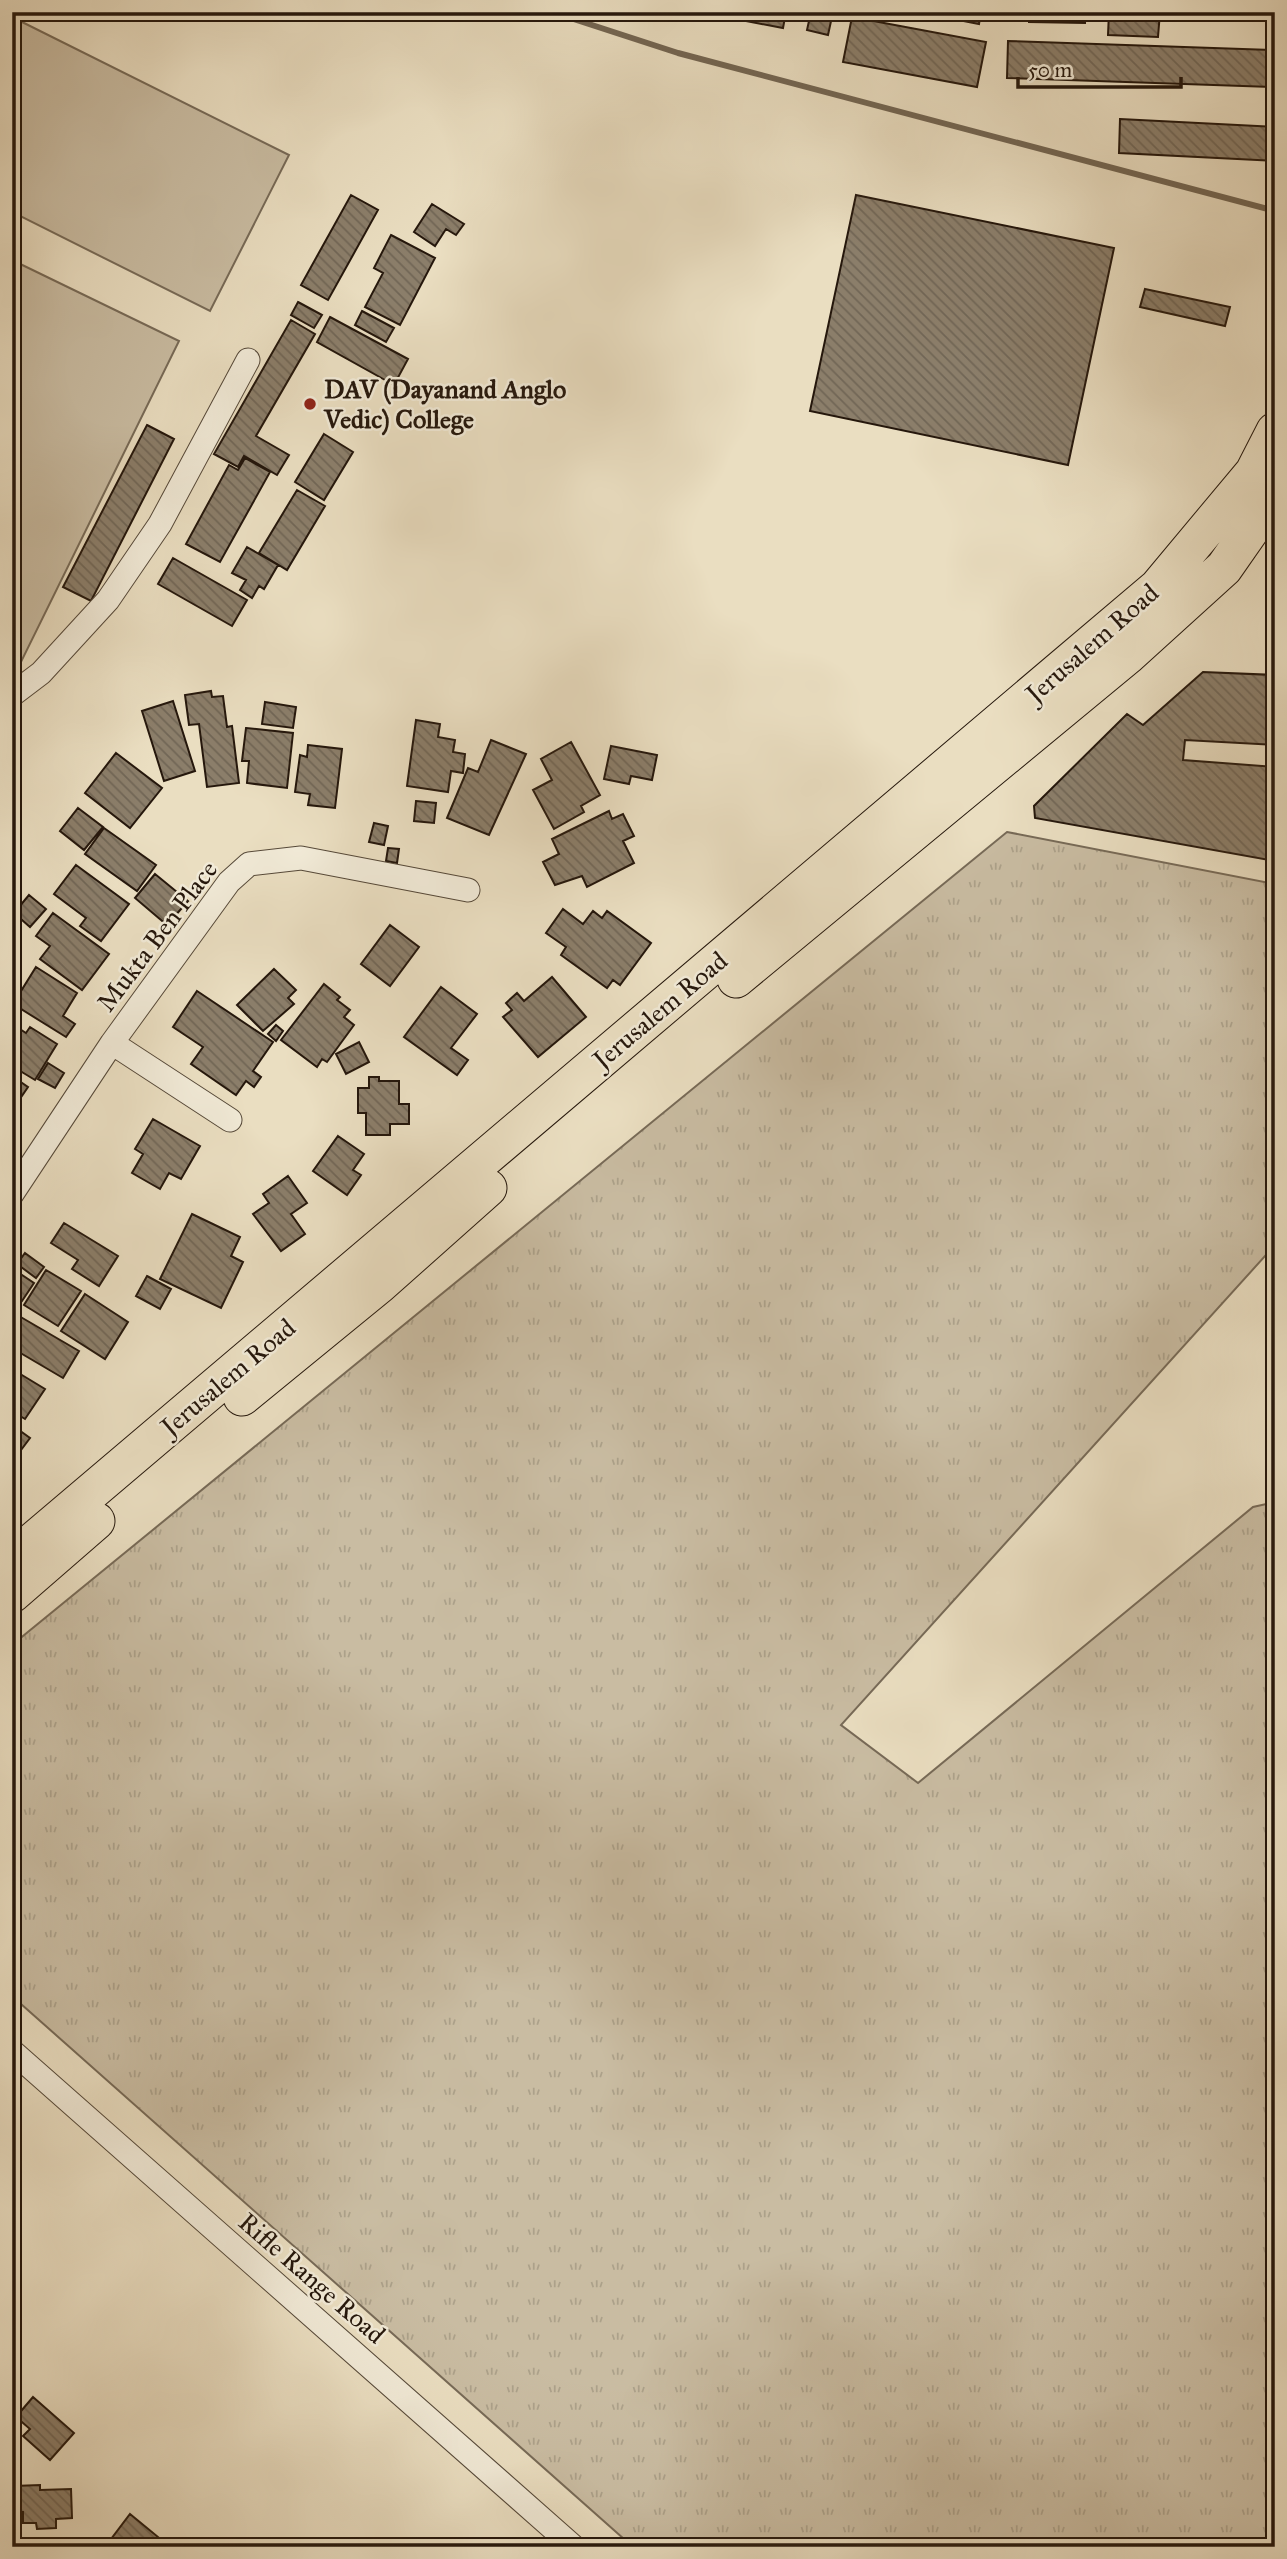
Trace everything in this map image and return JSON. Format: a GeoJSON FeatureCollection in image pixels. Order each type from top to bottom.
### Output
{"type":"FeatureCollection","features":[{"type":"Feature","properties":{"kind":"main road","name":"Jerusalem Road"},"geometry":{"type":"LineString","coordinates":[[12,1559],[1158,587],[1254,472],[1275,431]]}},
{"type":"Feature","properties":{"kind":"main road","name":"Jerusalem Road"},"geometry":{"type":"LineString","coordinates":[[12,1594],[220,1415],[379,1285],[547,1136],[1127,656],[1224,568],[1275,495]]}},
{"type":"Feature","properties":{"kind":"street"},"geometry":{"type":"LineString","coordinates":[[12,695],[41,673],[108,600],[160,524],[248,360]]}},
{"type":"Feature","properties":{"kind":"street","name":"Mukta Ben Place"},"geometry":{"type":"LineString","coordinates":[[12,1194],[112,1043],[229,882],[250,864],[301,858],[468,890]]}},
{"type":"Feature","properties":{"kind":"street"},"geometry":{"type":"LineString","coordinates":[[112,1043],[230,1120]]}},
{"type":"Feature","properties":{"kind":"street","name":"Rifle Range Road"},"geometry":{"type":"LineString","coordinates":[[12,2051],[574,2547]]}},
{"type":"Feature","properties":{"kind":"green space"},"geometry":{"type":"Polygon","coordinates":[[[12,17],[289,155],[210,311],[12,212],[12,17]]]}},
{"type":"Feature","properties":{"kind":"green space"},"geometry":{"type":"Polygon","coordinates":[[[12,260],[179,341],[20,664],[12,660],[12,260]]]}},
{"type":"Feature","properties":{"kind":"green space"},"geometry":{"type":"Polygon","coordinates":[[[1007,832],[1275,884],[1275,1245],[841,1725],[918,1783],[1253,1507],[1275,1502],[1275,2547],[633,2547],[12,1996],[12,1645],[1007,832]]]}},
{"type":"Feature","properties":{"kind":"building"},"geometry":{"type":"Polygon","coordinates":[[[726,12],[786,12],[783,28],[725,17],[726,12]]]}},
{"type":"Feature","properties":{"kind":"building"},"geometry":{"type":"Polygon","coordinates":[[[811,12],[833,12],[828,35],[807,30],[811,12]]]}},
{"type":"Feature","properties":{"kind":"building"},"geometry":{"type":"Polygon","coordinates":[[[918,12],[981,12],[979,24],[918,12]]]}},
{"type":"Feature","properties":{"kind":"building"},"geometry":{"type":"Polygon","coordinates":[[[1029,12],[1085,12],[1085,23],[1029,22],[1029,12]]]}},
{"type":"Feature","properties":{"kind":"building"},"geometry":{"type":"Polygon","coordinates":[[[1109,12],[1160,12],[1158,37],[1108,35],[1109,12]]]}},
{"type":"Feature","properties":{"kind":"building"},"geometry":{"type":"Polygon","coordinates":[[[852,17],[986,42],[977,87],[843,62],[852,17]]]}},
{"type":"Feature","properties":{"kind":"building"},"geometry":{"type":"Polygon","coordinates":[[[1008,41],[1275,50],[1275,87],[1007,78],[1008,41]]]}},
{"type":"Feature","properties":{"kind":"building"},"geometry":{"type":"Polygon","coordinates":[[[1120,119],[1275,127],[1275,161],[1119,153],[1120,119]]]}},
{"type":"Feature","properties":{"kind":"building"},"geometry":{"type":"Polygon","coordinates":[[[351,195],[378,210],[328,300],[301,285],[351,195]]]}},
{"type":"Feature","properties":{"kind":"building"},"geometry":{"type":"Polygon","coordinates":[[[856,195],[1114,248],[1068,465],[810,411],[856,195]]]}},
{"type":"Feature","properties":{"kind":"building"},"geometry":{"type":"Polygon","coordinates":[[[432,204],[464,224],[456,235],[446,229],[435,246],[414,232],[432,204]]]}},
{"type":"Feature","properties":{"kind":"building"},"geometry":{"type":"Polygon","coordinates":[[[391,235],[435,258],[400,325],[365,307],[383,273],[374,268],[391,235]]]}},
{"type":"Feature","properties":{"kind":"building"},"geometry":{"type":"Polygon","coordinates":[[[1145,289],[1230,307],[1225,326],[1140,307],[1145,289]]]}},
{"type":"Feature","properties":{"kind":"building"},"geometry":{"type":"Polygon","coordinates":[[[298,302],[322,315],[314,328],[291,315],[298,302]]]}},
{"type":"Feature","properties":{"kind":"building"},"geometry":{"type":"Polygon","coordinates":[[[362,311],[394,328],[386,342],[355,325],[362,311]]]}},
{"type":"Feature","properties":{"kind":"building"},"geometry":{"type":"Polygon","coordinates":[[[330,317],[408,359],[394,385],[317,342],[330,317]]]}},
{"type":"Feature","properties":{"kind":"building"},"geometry":{"type":"Polygon","coordinates":[[[291,320],[315,334],[256,436],[289,455],[277,475],[244,456],[238,467],[214,454],[291,320]]]}},
{"type":"Feature","properties":{"kind":"building"},"geometry":{"type":"Polygon","coordinates":[[[147,425],[174,439],[91,601],[63,587],[147,425]]]}},
{"type":"Feature","properties":{"kind":"building"},"geometry":{"type":"Polygon","coordinates":[[[324,434],[353,452],[324,500],[295,482],[324,434]]]}},
{"type":"Feature","properties":{"kind":"building"},"geometry":{"type":"Polygon","coordinates":[[[245,458],[270,472],[220,562],[186,544],[229,465],[238,470],[245,458]]]}},
{"type":"Feature","properties":{"kind":"building"},"geometry":{"type":"Polygon","coordinates":[[[297,490],[325,506],[287,570],[259,553],[297,490]]]}},
{"type":"Feature","properties":{"kind":"building"},"geometry":{"type":"Polygon","coordinates":[[[247,547],[278,565],[264,589],[259,586],[252,598],[240,590],[246,580],[232,573],[247,547]]]}},
{"type":"Feature","properties":{"kind":"building"},"geometry":{"type":"Polygon","coordinates":[[[173,558],[247,600],[232,626],[158,584],[173,558]]]}},
{"type":"Feature","properties":{"kind":"building"},"geometry":{"type":"Polygon","coordinates":[[[1203,672],[1275,675],[1275,745],[1185,740],[1183,760],[1275,767],[1275,861],[1035,818],[1034,806],[1127,714],[1143,725],[1203,672]]]}},
{"type":"Feature","properties":{"kind":"building"},"geometry":{"type":"Polygon","coordinates":[[[211,691],[212,697],[223,696],[227,727],[232,726],[239,783],[207,787],[199,724],[189,725],[185,695],[211,691]]]}},
{"type":"Feature","properties":{"kind":"building"},"geometry":{"type":"Polygon","coordinates":[[[173,701],[195,771],[164,781],[142,711],[173,701]]]}},
{"type":"Feature","properties":{"kind":"building"},"geometry":{"type":"Polygon","coordinates":[[[265,702],[296,707],[293,728],[262,724],[265,702]]]}},
{"type":"Feature","properties":{"kind":"building"},"geometry":{"type":"Polygon","coordinates":[[[416,720],[440,724],[438,737],[455,740],[453,752],[465,754],[463,773],[451,771],[448,792],[407,786],[416,720]]]}},
{"type":"Feature","properties":{"kind":"building"},"geometry":{"type":"Polygon","coordinates":[[[246,728],[293,733],[287,788],[247,783],[249,761],[242,761],[246,728]]]}},
{"type":"Feature","properties":{"kind":"building"},"geometry":{"type":"Polygon","coordinates":[[[491,740],[526,754],[489,835],[447,818],[468,768],[478,772],[491,740]]]}},
{"type":"Feature","properties":{"kind":"building"},"geometry":{"type":"Polygon","coordinates":[[[571,742],[600,795],[581,806],[584,812],[554,829],[533,790],[552,780],[541,759],[571,742]]]}},
{"type":"Feature","properties":{"kind":"building"},"geometry":{"type":"Polygon","coordinates":[[[308,745],[342,749],[335,808],[308,805],[310,794],[295,792],[300,755],[307,757],[308,745]]]}},
{"type":"Feature","properties":{"kind":"building"},"geometry":{"type":"Polygon","coordinates":[[[611,746],[657,755],[652,780],[631,776],[629,784],[604,779],[611,746]]]}},
{"type":"Feature","properties":{"kind":"building"},"geometry":{"type":"Polygon","coordinates":[[[116,753],[162,788],[130,828],[85,793],[116,753]]]}},
{"type":"Feature","properties":{"kind":"building"},"geometry":{"type":"Polygon","coordinates":[[[416,801],[436,803],[434,823],[414,821],[416,801]]]}},
{"type":"Feature","properties":{"kind":"building"},"geometry":{"type":"Polygon","coordinates":[[[78,808],[103,827],[84,850],[60,831],[78,808]]]}},
{"type":"Feature","properties":{"kind":"building"},"geometry":{"type":"Polygon","coordinates":[[[609,811],[612,819],[623,814],[634,836],[623,841],[634,863],[587,887],[582,876],[555,885],[543,862],[559,854],[552,839],[609,811]]]}},
{"type":"Feature","properties":{"kind":"building"},"geometry":{"type":"Polygon","coordinates":[[[374,823],[388,826],[384,845],[369,842],[374,823]]]}},
{"type":"Feature","properties":{"kind":"building"},"geometry":{"type":"Polygon","coordinates":[[[104,828],[156,865],[137,891],[85,854],[104,828]]]}},
{"type":"Feature","properties":{"kind":"building"},"geometry":{"type":"Polygon","coordinates":[[[388,848],[399,849],[397,863],[386,861],[388,848]]]}},
{"type":"Feature","properties":{"kind":"building"},"geometry":{"type":"Polygon","coordinates":[[[76,865],[129,904],[101,941],[80,926],[86,918],[54,894],[76,865]]]}},
{"type":"Feature","properties":{"kind":"building"},"geometry":{"type":"Polygon","coordinates":[[[155,874],[188,901],[167,925],[135,898],[155,874]]]}},
{"type":"Feature","properties":{"kind":"building"},"geometry":{"type":"Polygon","coordinates":[[[29,895],[46,909],[30,927],[14,913],[29,895]]]}},
{"type":"Feature","properties":{"kind":"building"},"geometry":{"type":"Polygon","coordinates":[[[563,909],[583,924],[593,911],[602,918],[607,911],[651,943],[620,985],[613,980],[607,988],[561,955],[566,947],[546,933],[563,909]]]}},
{"type":"Feature","properties":{"kind":"building"},"geometry":{"type":"Polygon","coordinates":[[[53,913],[109,954],[82,990],[40,959],[50,946],[36,936],[53,913]]]}},
{"type":"Feature","properties":{"kind":"building"},"geometry":{"type":"Polygon","coordinates":[[[390,925],[419,947],[390,986],[361,964],[390,925]]]}},
{"type":"Feature","properties":{"kind":"building"},"geometry":{"type":"Polygon","coordinates":[[[36,967],[77,993],[63,1016],[75,1024],[66,1037],[13,1004],[36,967]]]}},
{"type":"Feature","properties":{"kind":"building"},"geometry":{"type":"Polygon","coordinates":[[[274,969],[296,990],[288,998],[294,1004],[263,1031],[237,1005],[274,969]]]}},
{"type":"Feature","properties":{"kind":"building"},"geometry":{"type":"Polygon","coordinates":[[[552,977],[586,1017],[538,1057],[503,1017],[512,1010],[506,1003],[517,993],[524,1001],[552,977]]]}},
{"type":"Feature","properties":{"kind":"building"},"geometry":{"type":"Polygon","coordinates":[[[324,984],[340,997],[337,1000],[350,1010],[344,1017],[354,1025],[327,1062],[322,1059],[317,1067],[281,1040],[324,984]]]}},
{"type":"Feature","properties":{"kind":"building"},"geometry":{"type":"Polygon","coordinates":[[[441,987],[477,1014],[451,1048],[468,1060],[457,1075],[404,1037],[441,987]]]}},
{"type":"Feature","properties":{"kind":"building"},"geometry":{"type":"Polygon","coordinates":[[[197,991],[273,1042],[253,1071],[261,1077],[254,1087],[246,1081],[236,1095],[191,1064],[203,1047],[173,1027],[197,991]]]}},
{"type":"Feature","properties":{"kind":"building"},"geometry":{"type":"Polygon","coordinates":[[[12,1024],[26,1033],[30,1027],[57,1044],[35,1080],[12,1066],[12,1024]]]}},
{"type":"Feature","properties":{"kind":"building"},"geometry":{"type":"Polygon","coordinates":[[[276,1025],[283,1031],[276,1041],[268,1034],[276,1025]]]}},
{"type":"Feature","properties":{"kind":"building"},"geometry":{"type":"Polygon","coordinates":[[[359,1042],[369,1062],[346,1074],[336,1054],[359,1042]]]}},
{"type":"Feature","properties":{"kind":"building"},"geometry":{"type":"Polygon","coordinates":[[[48,1063],[64,1073],[55,1088],[38,1079],[48,1063]]]}},
{"type":"Feature","properties":{"kind":"building"},"geometry":{"type":"Polygon","coordinates":[[[12,1076],[28,1087],[13,1109],[12,1109],[12,1076]]]}},
{"type":"Feature","properties":{"kind":"building"},"geometry":{"type":"Polygon","coordinates":[[[369,1077],[379,1077],[379,1081],[399,1081],[399,1104],[409,1104],[409,1124],[390,1124],[390,1135],[366,1135],[366,1113],[358,1113],[358,1088],[369,1088],[369,1077]]]}},
{"type":"Feature","properties":{"kind":"building"},"geometry":{"type":"Polygon","coordinates":[[[153,1119],[200,1146],[181,1179],[169,1173],[160,1189],[132,1173],[143,1154],[135,1149],[153,1119]]]}},
{"type":"Feature","properties":{"kind":"building"},"geometry":{"type":"Polygon","coordinates":[[[338,1136],[364,1154],[353,1170],[361,1175],[347,1195],[313,1171],[338,1136]]]}},
{"type":"Feature","properties":{"kind":"building"},"geometry":{"type":"Polygon","coordinates":[[[288,1176],[307,1203],[291,1214],[305,1234],[281,1251],[253,1214],[269,1203],[263,1194],[288,1176]]]}},
{"type":"Feature","properties":{"kind":"building"},"geometry":{"type":"Polygon","coordinates":[[[192,1214],[240,1237],[231,1256],[243,1262],[221,1308],[160,1279],[192,1214]]]}},
{"type":"Feature","properties":{"kind":"building"},"geometry":{"type":"Polygon","coordinates":[[[64,1223],[118,1256],[99,1286],[72,1269],[78,1260],[51,1243],[64,1223]]]}},
{"type":"Feature","properties":{"kind":"building"},"geometry":{"type":"Polygon","coordinates":[[[25,1253],[44,1267],[36,1278],[17,1264],[25,1253]]]}},
{"type":"Feature","properties":{"kind":"building"},"geometry":{"type":"Polygon","coordinates":[[[13,1269],[34,1283],[22,1301],[12,1295],[13,1269]]]}},
{"type":"Feature","properties":{"kind":"building"},"geometry":{"type":"Polygon","coordinates":[[[46,1270],[81,1291],[58,1326],[24,1305],[46,1270]]]}},
{"type":"Feature","properties":{"kind":"building"},"geometry":{"type":"Polygon","coordinates":[[[147,1276],[171,1289],[160,1309],[136,1296],[147,1276]]]}},
{"type":"Feature","properties":{"kind":"building"},"geometry":{"type":"Polygon","coordinates":[[[85,1294],[128,1322],[105,1359],[61,1331],[85,1294]]]}},
{"type":"Feature","properties":{"kind":"building"},"geometry":{"type":"Polygon","coordinates":[[[19,1316],[79,1351],[63,1378],[12,1348],[12,1327],[19,1316]]]}},
{"type":"Feature","properties":{"kind":"building"},"geometry":{"type":"Polygon","coordinates":[[[12,1369],[45,1389],[25,1419],[12,1411],[12,1369]]]}},
{"type":"Feature","properties":{"kind":"building"},"geometry":{"type":"Polygon","coordinates":[[[12,1425],[30,1438],[12,1462],[12,1425]]]}},
{"type":"Feature","properties":{"kind":"building"},"geometry":{"type":"Polygon","coordinates":[[[33,2397],[74,2433],[50,2460],[23,2436],[30,2429],[16,2417],[33,2397]]]}},
{"type":"Feature","properties":{"kind":"building"},"geometry":{"type":"Polygon","coordinates":[[[40,2485],[40,2490],[71,2489],[72,2518],[56,2519],[56,2528],[37,2529],[36,2523],[23,2523],[23,2512],[15,2512],[14,2486],[40,2485]]]}},
{"type":"Feature","properties":{"kind":"building"},"geometry":{"type":"Polygon","coordinates":[[[130,2514],[158,2537],[154,2541],[162,2547],[105,2547],[130,2514]]]}},
{"type":"Feature","properties":{"kind":"waterway"},"geometry":{"type":"LineString","coordinates":[[552,12],[678,53],[1275,211]]}},
{"type":"Feature","properties":{"kind":"place","name":"DAV (Dayanand Anglo Vedic) College"},"geometry":{"type":"Point","coordinates":[310,404]}}]}
